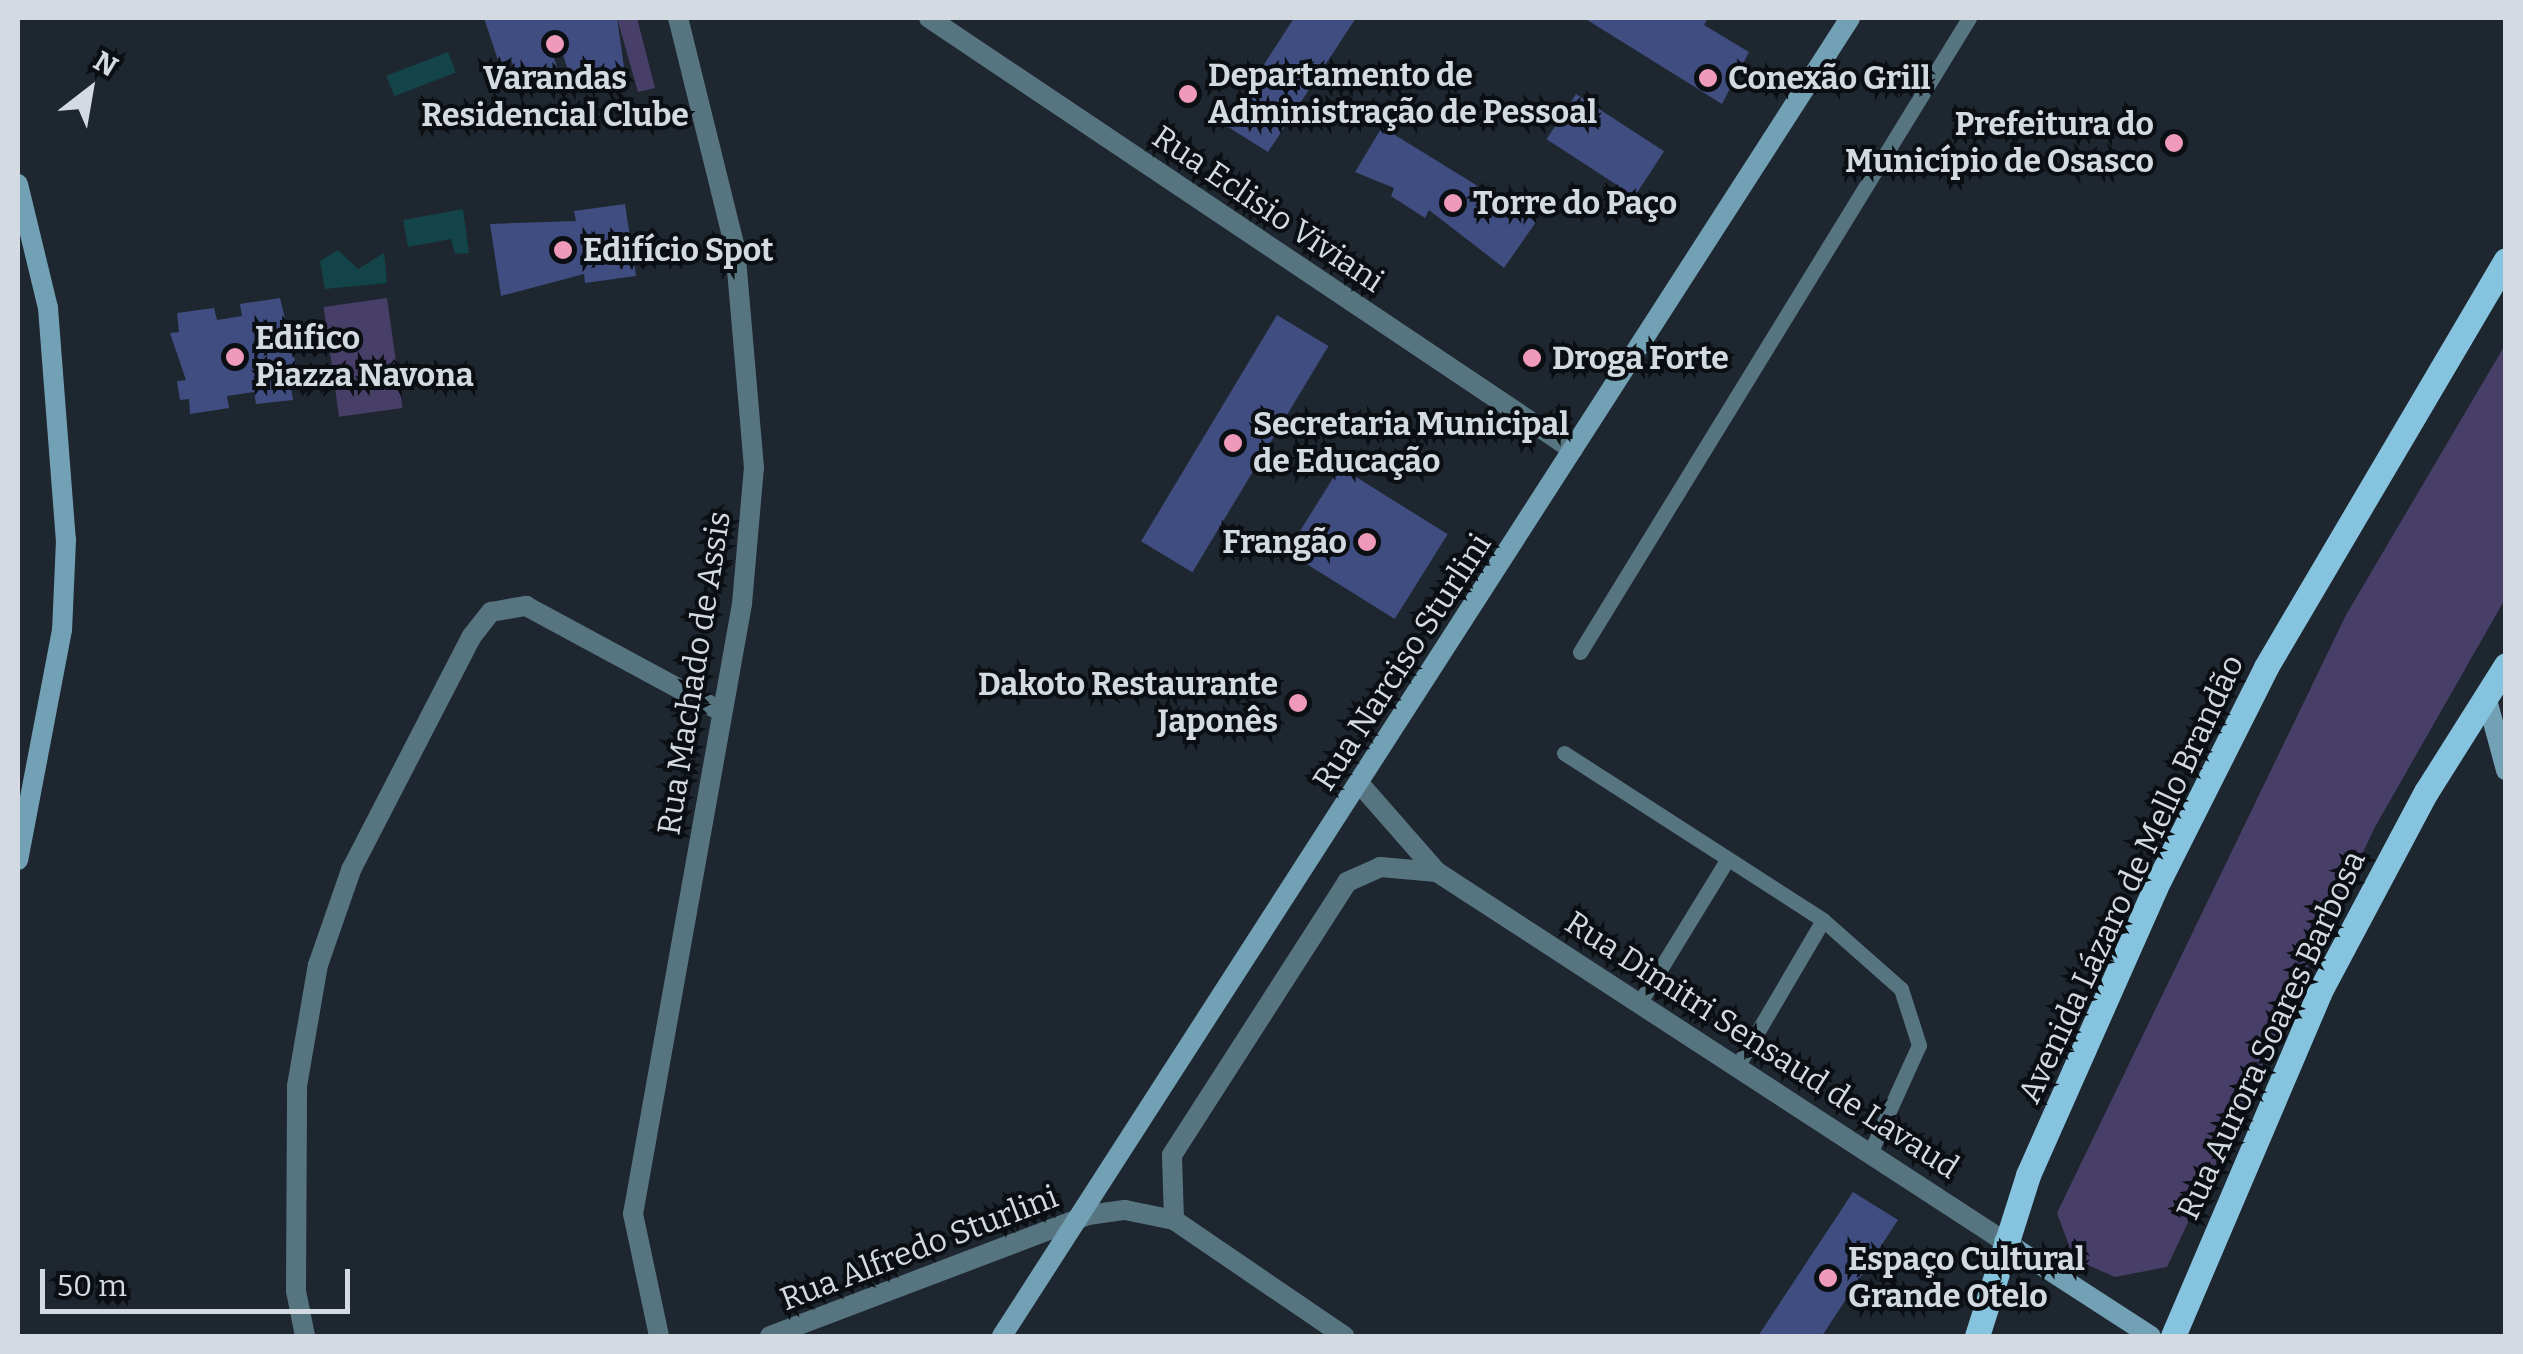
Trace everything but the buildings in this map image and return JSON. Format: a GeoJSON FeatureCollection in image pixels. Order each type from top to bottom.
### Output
{"type":"FeatureCollection","features":[{"type":"Feature","properties":{"kind":"main road","name":"Rua Narciso Sturlini"},"geometry":{"type":"LineString","coordinates":[[1002,1336],[1088,1215],[1359,783],[1850,18]]}},
{"type":"Feature","properties":{"kind":"main road"},"geometry":{"type":"LineString","coordinates":[[18,184],[51,327],[66,540],[62,630],[18,860]]}},
{"type":"Feature","properties":{"kind":"main road","name":"Avenida Lázaro de Mello Brandão"},"geometry":{"type":"LineString","coordinates":[[1977,1336],[2004,1240],[2147,905],[2266,667],[2506,260]]}},
{"type":"Feature","properties":{"kind":"main road","name":"Rua Aurora Soares Barbosa"},"geometry":{"type":"LineString","coordinates":[[2173,1336],[2320,993],[2506,665]]}},
{"type":"Feature","properties":{"kind":"main road"},"geometry":{"type":"LineString","coordinates":[[2486,696],[2506,770]]}},
{"type":"Feature","properties":{"kind":"main road","name":"Rua Dimitri Sensaud de Lavaud"},"geometry":{"type":"LineString","coordinates":[[2004,1240],[2151,1336]]}},
{"type":"Feature","properties":{"kind":"street","name":"Rua Machado de Assis"},"geometry":{"type":"LineString","coordinates":[[659,1336],[633,1214],[722,712],[754,468],[735,248],[678,18]]}},
{"type":"Feature","properties":{"kind":"street","name":"Rua Eclisio Viviani"},"geometry":{"type":"LineString","coordinates":[[928,18],[1573,450]]}},
{"type":"Feature","properties":{"kind":"street"},"geometry":{"type":"LineString","coordinates":[[305,1336],[296,1291],[297,1086],[318,966],[351,870],[472,636],[490,612],[526,606],[722,712]]}},
{"type":"Feature","properties":{"kind":"street","name":"Rua Dimitri Sensaud de Lavaud"},"geometry":{"type":"LineString","coordinates":[[1359,783],[1437,872],[2004,1240]]}},
{"type":"Feature","properties":{"kind":"street"},"geometry":{"type":"LineString","coordinates":[[1344,1336],[1174,1220],[1172,1154],[1347,882],[1380,867],[1437,872]]}},
{"type":"Feature","properties":{"kind":"street","name":"Rua Alfredo Sturlini"},"geometry":{"type":"LineString","coordinates":[[770,1336],[1088,1215],[1125,1210],[1174,1220]]}},
{"type":"Feature","properties":{"kind":"lane"},"geometry":{"type":"LineString","coordinates":[[1580,652],[1969,18]]}},
{"type":"Feature","properties":{"kind":"lane"},"geometry":{"type":"LineString","coordinates":[[1564,753],[1823,920],[1876,960],[1920,1023],[1919,1044],[1871,1152]]}},
{"type":"Feature","properties":{"kind":"lane"},"geometry":{"type":"LineString","coordinates":[[1640,1002],[1728,860]]}},
{"type":"Feature","properties":{"kind":"lane"},"geometry":{"type":"LineString","coordinates":[[1738,1065],[1823,920]]}},
{"type":"Feature","properties":{"kind":"shaded area"},"geometry":{"type":"Polygon","coordinates":[[[617,18],[637,18],[655,88],[638,92],[617,18]]]}},
{"type":"Feature","properties":{"kind":"shaded area"},"geometry":{"type":"Polygon","coordinates":[[[387,298],[402,408],[339,417],[324,307],[387,298]]]}},
{"type":"Feature","properties":{"kind":"shaded area"},"geometry":{"type":"Polygon","coordinates":[[[2505,345],[2505,599],[2375,827],[2167,1267],[2115,1277],[2074,1259],[2057,1213],[2346,615],[2505,345]]]}},
{"type":"Feature","properties":{"kind":"water"},"geometry":{"type":"Polygon","coordinates":[[[448,52],[456,73],[394,96],[386,76],[448,52]]]}},
{"type":"Feature","properties":{"kind":"water"},"geometry":{"type":"Polygon","coordinates":[[[463,209],[469,253],[455,254],[451,239],[408,247],[403,220],[463,209]]]}},
{"type":"Feature","properties":{"kind":"water"},"geometry":{"type":"Polygon","coordinates":[[[338,250],[358,269],[384,253],[387,283],[325,289],[320,261],[338,250]]]}},
{"type":"Feature","properties":{"kind":"place","name":"Varandas Residencial Clube"},"geometry":{"type":"Point","coordinates":[555,44]}},
{"type":"Feature","properties":{"kind":"place","name":"Conexão Grill"},"geometry":{"type":"Point","coordinates":[1708,78]}},
{"type":"Feature","properties":{"kind":"place","name":"Departamento de Administração de Pessoal"},"geometry":{"type":"Point","coordinates":[1188,94]}},
{"type":"Feature","properties":{"kind":"place","name":"Prefeitura do Município de Osasco"},"geometry":{"type":"Point","coordinates":[2174,143]}},
{"type":"Feature","properties":{"kind":"place","name":"Torre do Paço"},"geometry":{"type":"Point","coordinates":[1453,203]}},
{"type":"Feature","properties":{"kind":"place","name":"Edifício Spot"},"geometry":{"type":"Point","coordinates":[563,250]}},
{"type":"Feature","properties":{"kind":"place","name":"Edifico Piazza Navona"},"geometry":{"type":"Point","coordinates":[235,357]}},
{"type":"Feature","properties":{"kind":"place","name":"Droga Forte"},"geometry":{"type":"Point","coordinates":[1532,358]}},
{"type":"Feature","properties":{"kind":"place","name":"Secretaria Municipal de Educação"},"geometry":{"type":"Point","coordinates":[1233,443]}},
{"type":"Feature","properties":{"kind":"place","name":"Frangão"},"geometry":{"type":"Point","coordinates":[1367,542]}},
{"type":"Feature","properties":{"kind":"place","name":"Dakoto Restaurante Japonês"},"geometry":{"type":"Point","coordinates":[1298,703]}},
{"type":"Feature","properties":{"kind":"place","name":"Espaço Cultural Grande Otelo"},"geometry":{"type":"Point","coordinates":[1828,1278]}}]}
